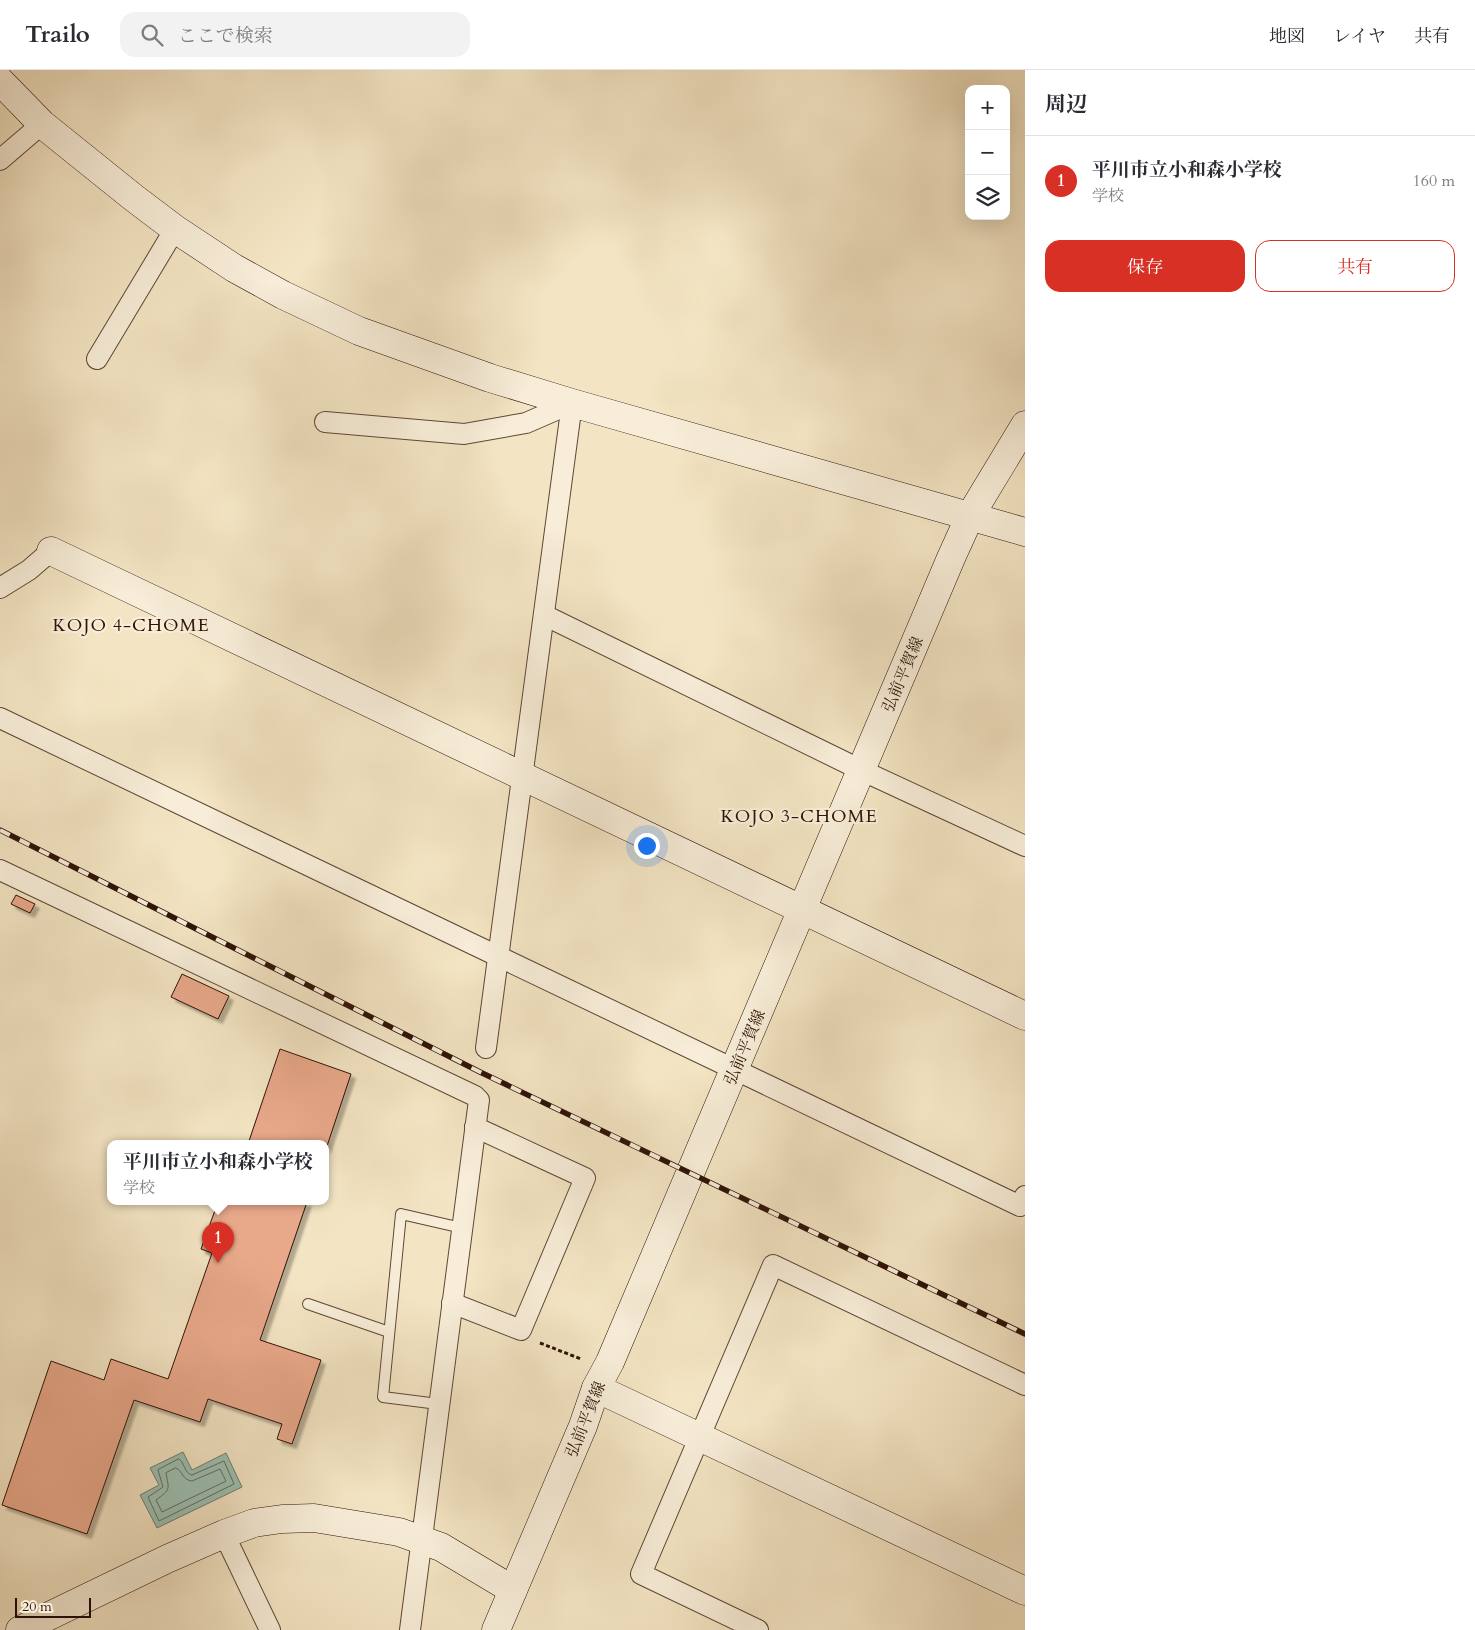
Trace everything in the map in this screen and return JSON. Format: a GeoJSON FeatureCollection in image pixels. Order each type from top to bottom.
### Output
{"type":"FeatureCollection","features":[{"type":"Feature","properties":{"kind":"street"},"geometry":{"type":"LineString","coordinates":[[1,82],[42,124],[175,229],[234,268],[358,331],[490,378],[572,403],[1025,532]]}},
{"type":"Feature","properties":{"kind":"street"},"geometry":{"type":"LineString","coordinates":[[0,160],[42,124]]}},
{"type":"Feature","properties":{"kind":"street"},"geometry":{"type":"LineString","coordinates":[[97,359],[175,229]]}},
{"type":"Feature","properties":{"kind":"street"},"geometry":{"type":"LineString","coordinates":[[325,422],[464,434],[526,422],[572,403]]}},
{"type":"Feature","properties":{"kind":"street"},"geometry":{"type":"LineString","coordinates":[[486,1048],[572,403]]}},
{"type":"Feature","properties":{"kind":"street","name":"弘前平賀線"},"geometry":{"type":"LineString","coordinates":[[496,1630],[583,1426],[596,1388],[610,1362],[951,558],[970,516],[1025,425]]}},
{"type":"Feature","properties":{"kind":"street"},"geometry":{"type":"LineString","coordinates":[[0,588],[29,570],[51,551],[1025,1016]]}},
{"type":"Feature","properties":{"kind":"street"},"geometry":{"type":"LineString","coordinates":[[544,615],[861,770],[1025,846]]}},
{"type":"Feature","properties":{"kind":"street"},"geometry":{"type":"LineString","coordinates":[[0,718],[1020,1206],[1025,1196]]}},
{"type":"Feature","properties":{"kind":"street"},"geometry":{"type":"LineString","coordinates":[[0,870],[475,1096],[479,1100],[420,1539],[410,1630]]}},
{"type":"Feature","properties":{"kind":"street"},"geometry":{"type":"LineString","coordinates":[[452,1303],[521,1330],[585,1178],[475,1127]]}},
{"type":"Feature","properties":{"kind":"street"},"geometry":{"type":"LineString","coordinates":[[758,1630],[641,1574],[773,1265],[1025,1384]]}},
{"type":"Feature","properties":{"kind":"street"},"geometry":{"type":"LineString","coordinates":[[596,1388],[1025,1591]]}},
{"type":"Feature","properties":{"kind":"street"},"geometry":{"type":"LineString","coordinates":[[20,1630],[167,1559],[224,1534],[254,1523],[282,1519],[314,1518],[400,1532],[441,1547],[513,1590]]}},
{"type":"Feature","properties":{"kind":"street"},"geometry":{"type":"LineString","coordinates":[[224,1534],[270,1630]]}},
{"type":"Feature","properties":{"kind":"lane"},"geometry":{"type":"LineString","coordinates":[[438,1404],[383,1398],[401,1214],[462,1228]]}},
{"type":"Feature","properties":{"kind":"lane"},"geometry":{"type":"LineString","coordinates":[[308,1304],[389,1332]]}},
{"type":"Feature","properties":{"kind":"path"},"geometry":{"type":"LineString","coordinates":[[521,1330],[536,1341],[584,1361]]}},
{"type":"Feature","properties":{"kind":"water"},"geometry":{"type":"Polygon","coordinates":[[[183,1452],[192,1470],[226,1453],[242,1487],[157,1528],[140,1495],[159,1485],[150,1468],[183,1452]]]}},
{"type":"Feature","properties":{"kind":"building"},"geometry":{"type":"Polygon","coordinates":[[[16,895],[35,904],[30,913],[11,904],[16,895]]]}},
{"type":"Feature","properties":{"kind":"building"},"geometry":{"type":"Polygon","coordinates":[[[182,974],[229,996],[218,1019],[171,997],[182,974]]]}},
{"type":"Feature","properties":{"kind":"building"},"geometry":{"type":"Polygon","coordinates":[[[280,1049],[351,1074],[329,1140],[249,1140],[280,1049]]]}},
{"type":"Feature","properties":{"kind":"building"},"geometry":{"type":"Polygon","coordinates":[[[217,1205],[306,1205],[260,1340],[321,1360],[292,1444],[277,1439],[282,1424],[208,1399],[200,1422],[134,1400],[87,1534],[2,1505],[51,1361],[104,1380],[111,1359],[168,1379],[212,1253],[201,1249],[217,1205]]]}},
{"type":"Feature","properties":{"kind":"railway"},"geometry":{"type":"LineString","coordinates":[[0,830],[480,1072],[1025,1334]]}},
{"type":"Feature","properties":{"kind":"place","name":"平川市立小和森小学校"},"geometry":{"type":"Point","coordinates":[218,1263]}},
{"type":"Feature","properties":{"kind":"district","name":"KOJO 4-CHOME"},"geometry":{"type":"Point","coordinates":[131,625]}},
{"type":"Feature","properties":{"kind":"district","name":"KOJO 3-CHOME"},"geometry":{"type":"Point","coordinates":[799,816]}}]}
